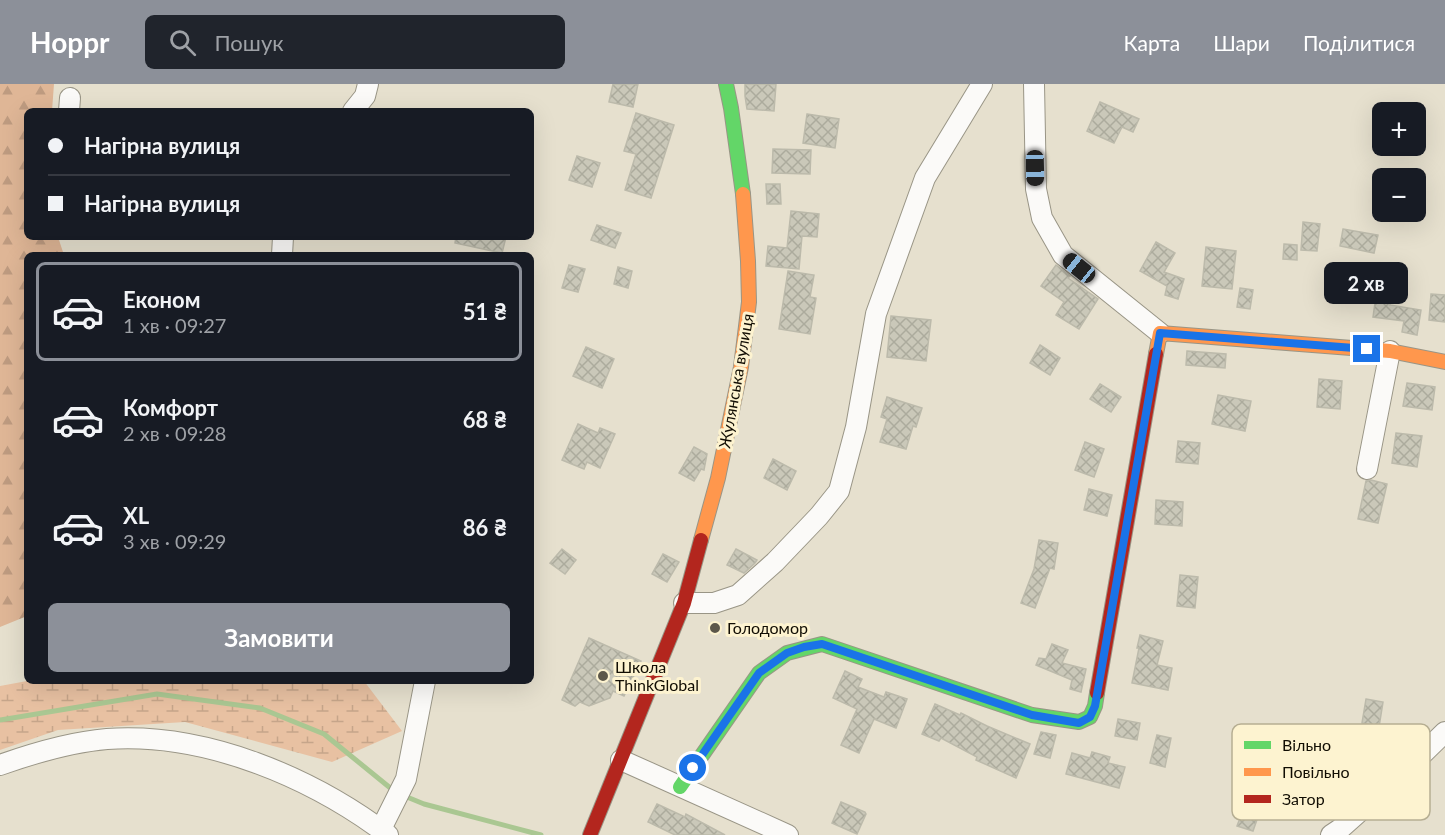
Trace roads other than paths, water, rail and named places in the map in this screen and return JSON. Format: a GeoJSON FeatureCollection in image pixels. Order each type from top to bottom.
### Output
{"type":"FeatureCollection","features":[{"type":"Feature","properties":{"kind":"street"},"geometry":{"type":"LineString","coordinates":[[355,108],[365,96],[368,84]]}},
{"type":"Feature","properties":{"kind":"street","name":"Жулянська вулиця"},"geometry":{"type":"LineString","coordinates":[[590,835],[684,603],[718,478],[741,367],[749,302],[748,261],[742,187],[726,84]]}},
{"type":"Feature","properties":{"kind":"street"},"geometry":{"type":"LineString","coordinates":[[684,603],[714,603],[738,595],[776,562],[819,516],[838,491],[856,427],[876,315],[925,178],[982,84]]}},
{"type":"Feature","properties":{"kind":"street"},"geometry":{"type":"LineString","coordinates":[[1034,84],[1036,189],[1042,218],[1063,255],[1160,333],[1390,351],[1445,362]]}},
{"type":"Feature","properties":{"kind":"street"},"geometry":{"type":"LineString","coordinates":[[680,787],[759,673],[787,653],[804,647],[822,644],[1032,715],[1079,723],[1090,717],[1095,706],[1160,333]]}},
{"type":"Feature","properties":{"kind":"street"},"geometry":{"type":"LineString","coordinates":[[1367,469],[1390,351]]}},
{"type":"Feature","properties":{"kind":"street"},"geometry":{"type":"LineString","coordinates":[[0,765],[65,745],[107,739],[151,740],[195,745],[237,756],[312,786],[384,832],[406,779],[424,684]]}},
{"type":"Feature","properties":{"kind":"street"},"geometry":{"type":"LineString","coordinates":[[1430,747],[1445,732]]}},
{"type":"Feature","properties":{"kind":"street"},"geometry":{"type":"LineString","coordinates":[[621,760],[788,835]]}},
{"type":"Feature","properties":{"kind":"street"},"geometry":{"type":"LineString","coordinates":[[1331,835],[1350,820]]}},
{"type":"Feature","properties":{"kind":"waterway"},"geometry":{"type":"LineString","coordinates":[[0,720],[157,694],[260,708],[324,734],[394,791]]}},
{"type":"Feature","properties":{"kind":"waterway"},"geometry":{"type":"LineString","coordinates":[[407,797],[424,804],[541,835]]}},
{"type":"Feature","properties":{"kind":"place","name":"Голодомор"},"geometry":{"type":"Point","coordinates":[715,628]}},
{"type":"Feature","properties":{"kind":"place","name":"Школа ThinkGlobal"},"geometry":{"type":"Point","coordinates":[603,676]}}]}
